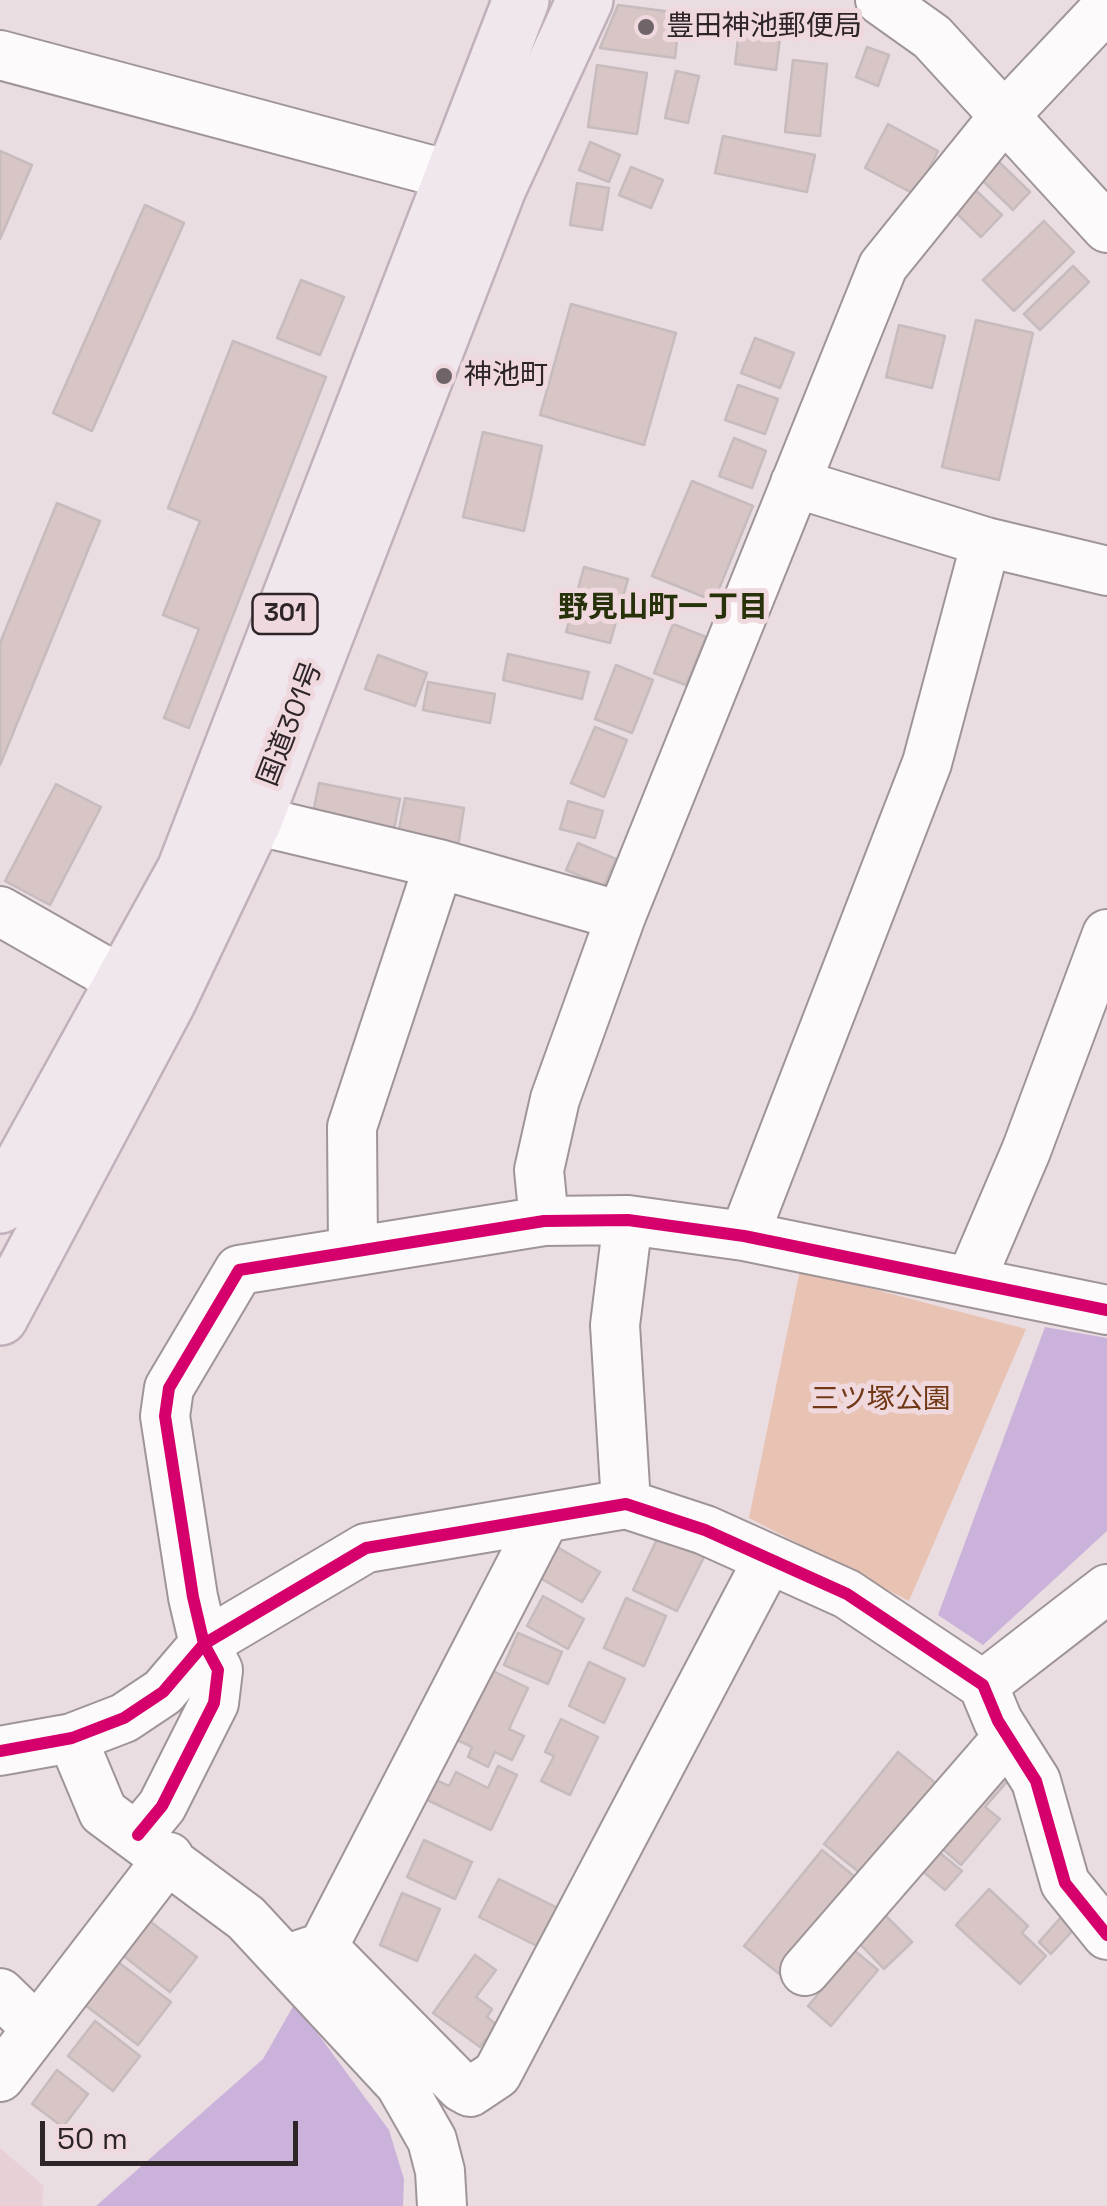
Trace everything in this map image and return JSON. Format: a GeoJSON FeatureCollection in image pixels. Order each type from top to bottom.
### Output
{"type":"FeatureCollection","features":[{"type":"Feature","properties":{"kind":"highway","name":"国道301号"},"geometry":{"type":"LineString","coordinates":[[0,1206],[185,870],[520,0]]}},
{"type":"Feature","properties":{"kind":"highway","name":"国道301号"},"geometry":{"type":"LineString","coordinates":[[0,1317],[168,1001],[254,820],[498,188],[586,0]]}},
{"type":"Feature","properties":{"kind":"street"},"geometry":{"type":"LineString","coordinates":[[880,0],[932,38],[1107,228]]}},
{"type":"Feature","properties":{"kind":"street"},"geometry":{"type":"LineString","coordinates":[[544,1221],[539,1170],[544,1134],[621,916],[883,266],[1005,115],[1107,7]]}},
{"type":"Feature","properties":{"kind":"street"},"geometry":{"type":"LineString","coordinates":[[0,55],[453,176]]}},
{"type":"Feature","properties":{"kind":"street"},"geometry":{"type":"LineString","coordinates":[[795,482],[986,542],[1107,571]]}},
{"type":"Feature","properties":{"kind":"street"},"geometry":{"type":"LineString","coordinates":[[744,1236],[928,764],[986,542]]}},
{"type":"Feature","properties":{"kind":"street"},"geometry":{"type":"LineString","coordinates":[[254,820],[439,864],[621,916]]}},
{"type":"Feature","properties":{"kind":"street"},"geometry":{"type":"LineString","coordinates":[[353,1250],[352,1126],[439,864]]}},
{"type":"Feature","properties":{"kind":"street"},"geometry":{"type":"LineString","coordinates":[[0,910],[124,982]]}},
{"type":"Feature","properties":{"kind":"street"},"geometry":{"type":"LineString","coordinates":[[970,1282],[1026,1150],[1107,934]]}},
{"type":"Feature","properties":{"kind":"street"},"geometry":{"type":"LineString","coordinates":[[626,1504],[615,1325],[628,1220]]}},
{"type":"Feature","properties":{"kind":"street"},"geometry":{"type":"LineString","coordinates":[[0,2078],[154,1846],[162,1806],[214,1703],[218,1670],[204,1644],[164,1416],[168,1388],[239,1270],[544,1221],[628,1220],[744,1236],[1107,1310]]}},
{"type":"Feature","properties":{"kind":"street"},"geometry":{"type":"LineString","coordinates":[[0,1752],[72,1738],[124,1718],[163,1692],[204,1644],[366,1548],[626,1504],[705,1530],[846,1594],[983,1685],[1036,1781],[1066,1883],[1107,1936]]}},
{"type":"Feature","properties":{"kind":"street"},"geometry":{"type":"LineString","coordinates":[[305,1952],[544,1520]]}},
{"type":"Feature","properties":{"kind":"street"},"geometry":{"type":"LineString","coordinates":[[72,1738],[103,1812],[154,1846],[246,1918],[305,1952],[470,2092],[497,2074],[768,1560]]}},
{"type":"Feature","properties":{"kind":"street"},"geometry":{"type":"LineString","coordinates":[[983,1685],[1107,1589]]}},
{"type":"Feature","properties":{"kind":"street"},"geometry":{"type":"LineString","coordinates":[[804,1971],[1008,1736]]}},
{"type":"Feature","properties":{"kind":"street"},"geometry":{"type":"LineString","coordinates":[[305,1952],[416,2108],[440,2171],[442,2206]]}},
{"type":"Feature","properties":{"kind":"street"},"geometry":{"type":"LineString","coordinates":[[0,1993],[36,2028]]}},
{"type":"Feature","properties":{"kind":"shaded area"},"geometry":{"type":"Polygon","coordinates":[[[1045,1327],[1107,1338],[1107,1531],[983,1645],[938,1615],[1045,1327]]]}},
{"type":"Feature","properties":{"kind":"shaded area"},"geometry":{"type":"Polygon","coordinates":[[[295,2003],[389,2130],[404,2179],[403,2206],[96,2206],[263,2059],[295,2003]]]}},
{"type":"Feature","properties":{"kind":"shaded area"},"geometry":{"type":"Polygon","coordinates":[[[0,2148],[44,2186],[42,2206],[0,2206],[0,2148]]]}},
{"type":"Feature","properties":{"kind":"green space","name":"三ツ塚公園"},"geometry":{"type":"Polygon","coordinates":[[[800,1270],[1026,1329],[909,1601],[749,1518],[800,1270]]]}},
{"type":"Feature","properties":{"kind":"building"},"geometry":{"type":"Polygon","coordinates":[[[618,5],[680,13],[675,58],[600,48],[618,5]]]}},
{"type":"Feature","properties":{"kind":"building"},"geometry":{"type":"Polygon","coordinates":[[[739,31],[780,37],[776,70],[735,64],[739,31]]]}},
{"type":"Feature","properties":{"kind":"building"},"geometry":{"type":"Polygon","coordinates":[[[867,47],[889,55],[878,86],[856,77],[867,47]]]}},
{"type":"Feature","properties":{"kind":"building"},"geometry":{"type":"Polygon","coordinates":[[[793,60],[827,64],[820,136],[785,132],[793,60]]]}},
{"type":"Feature","properties":{"kind":"building"},"geometry":{"type":"Polygon","coordinates":[[[597,65],[647,73],[637,134],[588,127],[597,65]]]}},
{"type":"Feature","properties":{"kind":"building"},"geometry":{"type":"Polygon","coordinates":[[[676,71],[699,76],[688,123],[665,118],[676,71]]]}},
{"type":"Feature","properties":{"kind":"building"},"geometry":{"type":"Polygon","coordinates":[[[888,124],[938,151],[916,195],[865,168],[888,124]]]}},
{"type":"Feature","properties":{"kind":"building"},"geometry":{"type":"Polygon","coordinates":[[[723,136],[815,155],[807,192],[715,173],[723,136]]]}},
{"type":"Feature","properties":{"kind":"building"},"geometry":{"type":"Polygon","coordinates":[[[590,142],[620,155],[609,182],[579,170],[590,142]]]}},
{"type":"Feature","properties":{"kind":"building"},"geometry":{"type":"Polygon","coordinates":[[[0,151],[32,165],[0,239],[0,151]]]}},
{"type":"Feature","properties":{"kind":"building"},"geometry":{"type":"Polygon","coordinates":[[[998,161],[1030,192],[1013,210],[981,179],[998,161]]]}},
{"type":"Feature","properties":{"kind":"building"},"geometry":{"type":"Polygon","coordinates":[[[631,167],[663,180],[651,208],[619,195],[631,167]]]}},
{"type":"Feature","properties":{"kind":"building"},"geometry":{"type":"Polygon","coordinates":[[[577,183],[609,188],[602,230],[570,225],[577,183]]]}},
{"type":"Feature","properties":{"kind":"building"},"geometry":{"type":"Polygon","coordinates":[[[969,184],[1002,215],[981,237],[949,206],[969,184]]]}},
{"type":"Feature","properties":{"kind":"building"},"geometry":{"type":"Polygon","coordinates":[[[145,205],[184,223],[92,431],[53,413],[145,205]]]}},
{"type":"Feature","properties":{"kind":"building"},"geometry":{"type":"Polygon","coordinates":[[[1044,221],[1074,252],[1014,311],[983,280],[1044,221]]]}},
{"type":"Feature","properties":{"kind":"building"},"geometry":{"type":"Polygon","coordinates":[[[1073,266],[1089,282],[1040,330],[1024,314],[1073,266]]]}},
{"type":"Feature","properties":{"kind":"building"},"geometry":{"type":"Polygon","coordinates":[[[301,280],[344,297],[320,355],[277,338],[301,280]]]}},
{"type":"Feature","properties":{"kind":"building"},"geometry":{"type":"Polygon","coordinates":[[[571,304],[676,333],[644,445],[540,415],[571,304]]]}},
{"type":"Feature","properties":{"kind":"building"},"geometry":{"type":"Polygon","coordinates":[[[976,320],[1033,333],[999,480],[942,467],[976,320]]]}},
{"type":"Feature","properties":{"kind":"building"},"geometry":{"type":"Polygon","coordinates":[[[899,325],[945,336],[932,388],[886,377],[899,325]]]}},
{"type":"Feature","properties":{"kind":"building"},"geometry":{"type":"Polygon","coordinates":[[[755,338],[794,353],[780,388],[741,373],[755,338]]]}},
{"type":"Feature","properties":{"kind":"building"},"geometry":{"type":"Polygon","coordinates":[[[233,341],[326,377],[189,728],[164,718],[199,629],[163,615],[200,521],[168,508],[233,341]]]}},
{"type":"Feature","properties":{"kind":"building"},"geometry":{"type":"Polygon","coordinates":[[[738,385],[778,399],[765,434],[725,420],[738,385]]]}},
{"type":"Feature","properties":{"kind":"building"},"geometry":{"type":"Polygon","coordinates":[[[483,432],[542,446],[524,531],[463,517],[483,432]]]}},
{"type":"Feature","properties":{"kind":"building"},"geometry":{"type":"Polygon","coordinates":[[[734,438],[766,451],[752,488],[719,476],[734,438]]]}},
{"type":"Feature","properties":{"kind":"building"},"geometry":{"type":"Polygon","coordinates":[[[692,481],[753,506],[714,601],[652,576],[692,481]]]}},
{"type":"Feature","properties":{"kind":"building"},"geometry":{"type":"Polygon","coordinates":[[[57,503],[100,521],[0,765],[0,643],[57,503]]]}},
{"type":"Feature","properties":{"kind":"building"},"geometry":{"type":"Polygon","coordinates":[[[584,567],[628,579],[610,643],[566,632],[584,567]]]}},
{"type":"Feature","properties":{"kind":"building"},"geometry":{"type":"Polygon","coordinates":[[[673,624],[706,637],[686,685],[654,673],[673,624]]]}},
{"type":"Feature","properties":{"kind":"building"},"geometry":{"type":"Polygon","coordinates":[[[508,654],[589,672],[582,699],[503,680],[508,654]]]}},
{"type":"Feature","properties":{"kind":"building"},"geometry":{"type":"Polygon","coordinates":[[[378,655],[427,673],[415,706],[365,689],[378,655]]]}},
{"type":"Feature","properties":{"kind":"building"},"geometry":{"type":"Polygon","coordinates":[[[616,665],[653,680],[632,733],[595,719],[616,665]]]}},
{"type":"Feature","properties":{"kind":"building"},"geometry":{"type":"Polygon","coordinates":[[[428,682],[495,694],[490,723],[423,710],[428,682]]]}},
{"type":"Feature","properties":{"kind":"building"},"geometry":{"type":"Polygon","coordinates":[[[595,727],[627,740],[604,797],[571,783],[595,727]]]}},
{"type":"Feature","properties":{"kind":"building"},"geometry":{"type":"Polygon","coordinates":[[[319,783],[400,799],[394,829],[313,813],[319,783]]]}},
{"type":"Feature","properties":{"kind":"building"},"geometry":{"type":"Polygon","coordinates":[[[56,784],[101,807],[50,905],[5,881],[56,784]]]}},
{"type":"Feature","properties":{"kind":"building"},"geometry":{"type":"Polygon","coordinates":[[[405,798],[464,808],[458,846],[398,835],[405,798]]]}},
{"type":"Feature","properties":{"kind":"building"},"geometry":{"type":"Polygon","coordinates":[[[568,801],[603,811],[595,838],[560,829],[568,801]]]}},
{"type":"Feature","properties":{"kind":"building"},"geometry":{"type":"Polygon","coordinates":[[[578,843],[616,859],[604,886],[566,870],[578,843]]]}},
{"type":"Feature","properties":{"kind":"building"},"geometry":{"type":"Polygon","coordinates":[[[659,1535],[704,1557],[677,1611],[633,1590],[659,1535]]]}},
{"type":"Feature","properties":{"kind":"building"},"geometry":{"type":"Polygon","coordinates":[[[557,1547],[600,1572],[582,1602],[540,1578],[557,1547]]]}},
{"type":"Feature","properties":{"kind":"building"},"geometry":{"type":"Polygon","coordinates":[[[543,1596],[584,1619],[568,1649],[527,1626],[543,1596]]]}},
{"type":"Feature","properties":{"kind":"building"},"geometry":{"type":"Polygon","coordinates":[[[626,1598],[666,1616],[644,1666],[604,1648],[626,1598]]]}},
{"type":"Feature","properties":{"kind":"building"},"geometry":{"type":"Polygon","coordinates":[[[518,1633],[562,1652],[548,1684],[504,1665],[518,1633]]]}},
{"type":"Feature","properties":{"kind":"building"},"geometry":{"type":"Polygon","coordinates":[[[589,1662],[625,1679],[604,1723],[569,1706],[589,1662]]]}},
{"type":"Feature","properties":{"kind":"building"},"geometry":{"type":"Polygon","coordinates":[[[489,1669],[528,1688],[509,1729],[524,1736],[512,1760],[495,1752],[488,1767],[468,1757],[472,1747],[455,1739],[489,1669]]]}},
{"type":"Feature","properties":{"kind":"building"},"geometry":{"type":"Polygon","coordinates":[[[561,1719],[598,1737],[570,1795],[541,1781],[554,1756],[545,1752],[561,1719]]]}},
{"type":"Feature","properties":{"kind":"building"},"geometry":{"type":"Polygon","coordinates":[[[898,1752],[939,1786],[865,1877],[824,1844],[898,1752]]]}},
{"type":"Feature","properties":{"kind":"building"},"geometry":{"type":"Polygon","coordinates":[[[995,1759],[1013,1775],[985,1807],[1000,1819],[961,1865],[929,1837],[995,1759]]]}},
{"type":"Feature","properties":{"kind":"building"},"geometry":{"type":"Polygon","coordinates":[[[498,1766],[517,1775],[491,1830],[425,1799],[434,1779],[449,1786],[456,1772],[488,1788],[498,1766]]]}},
{"type":"Feature","properties":{"kind":"building"},"geometry":{"type":"Polygon","coordinates":[[[923,1839],[962,1871],[945,1890],[907,1858],[923,1839]]]}},
{"type":"Feature","properties":{"kind":"building"},"geometry":{"type":"Polygon","coordinates":[[[424,1840],[472,1862],[455,1899],[407,1877],[424,1840]]]}},
{"type":"Feature","properties":{"kind":"building"},"geometry":{"type":"Polygon","coordinates":[[[822,1850],[860,1881],[782,1976],[744,1946],[822,1850]]]}},
{"type":"Feature","properties":{"kind":"building"},"geometry":{"type":"Polygon","coordinates":[[[499,1879],[564,1911],[545,1950],[479,1917],[499,1879]]]}},
{"type":"Feature","properties":{"kind":"building"},"geometry":{"type":"Polygon","coordinates":[[[989,1889],[1028,1926],[1022,1933],[1046,1956],[1020,1984],[956,1925],[989,1889]]]}},
{"type":"Feature","properties":{"kind":"building"},"geometry":{"type":"Polygon","coordinates":[[[402,1893],[440,1909],[417,1961],[380,1945],[402,1893]]]}},
{"type":"Feature","properties":{"kind":"building"},"geometry":{"type":"Polygon","coordinates":[[[883,1913],[912,1942],[884,1969],[856,1940],[883,1913]]]}},
{"type":"Feature","properties":{"kind":"building"},"geometry":{"type":"Polygon","coordinates":[[[1062,1916],[1075,1928],[1051,1954],[1039,1942],[1062,1916]]]}},
{"type":"Feature","properties":{"kind":"building"},"geometry":{"type":"Polygon","coordinates":[[[147,1919],[197,1957],[170,1992],[121,1954],[147,1919]]]}},
{"type":"Feature","properties":{"kind":"building"},"geometry":{"type":"Polygon","coordinates":[[[855,1951],[878,1970],[831,2026],[808,2006],[855,1951]]]}},
{"type":"Feature","properties":{"kind":"building"},"geometry":{"type":"Polygon","coordinates":[[[475,1955],[496,1970],[476,1997],[492,2009],[487,2017],[497,2025],[480,2047],[433,2013],[475,1955]]]}},
{"type":"Feature","properties":{"kind":"building"},"geometry":{"type":"Polygon","coordinates":[[[118,1962],[171,2002],[138,2045],[85,2005],[118,1962]]]}},
{"type":"Feature","properties":{"kind":"building"},"geometry":{"type":"Polygon","coordinates":[[[95,2021],[140,2056],[113,2091],[68,2056],[95,2021]]]}},
{"type":"Feature","properties":{"kind":"building"},"geometry":{"type":"Polygon","coordinates":[[[57,2070],[88,2094],[63,2127],[32,2104],[57,2070]]]}},
{"type":"Feature","properties":{"kind":"cycle path"},"geometry":{"type":"LineString","coordinates":[[138,1835],[162,1806],[214,1703],[218,1670],[204,1644],[193,1597],[165,1416],[169,1388],[239,1270],[544,1221],[628,1220],[744,1236],[1107,1310]]}},
{"type":"Feature","properties":{"kind":"cycle path"},"geometry":{"type":"LineString","coordinates":[[0,1751],[72,1738],[124,1718],[163,1692],[204,1644],[366,1548],[626,1504],[705,1530],[847,1594],[983,1685],[998,1721],[1036,1781],[1065,1883],[1107,1935]]}},
{"type":"Feature","properties":{"kind":"place","name":"豊田神池郵便局"},"geometry":{"type":"Point","coordinates":[646,27]}},
{"type":"Feature","properties":{"kind":"place","name":"神池町"},"geometry":{"type":"Point","coordinates":[444,376]}},
{"type":"Feature","properties":{"kind":"district","name":"野見山町一丁目"},"geometry":{"type":"Point","coordinates":[663,609]}}]}
